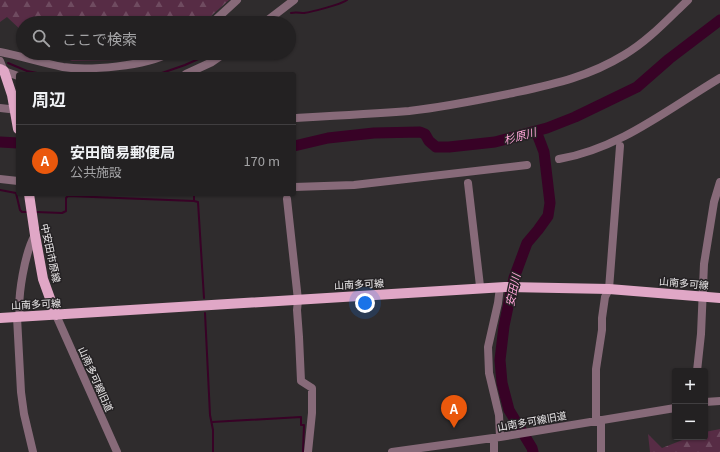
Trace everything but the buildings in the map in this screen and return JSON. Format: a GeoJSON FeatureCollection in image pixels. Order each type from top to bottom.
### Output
{"type":"FeatureCollection","features":[{"type":"Feature","properties":{"kind":"main road"},"geometry":{"type":"LineString","coordinates":[[2,70],[12,95],[16,111]]}},
{"type":"Feature","properties":{"kind":"main road","name":"中安田市原線"},"geometry":{"type":"LineString","coordinates":[[29,196],[34,235],[43,279],[56,315]]}},
{"type":"Feature","properties":{"kind":"main road","name":"山南多可線"},"geometry":{"type":"LineString","coordinates":[[0,318],[520,286],[609,289],[720,298]]}},
{"type":"Feature","properties":{"kind":"street"},"geometry":{"type":"LineString","coordinates":[[219,16],[236,0]]}},
{"type":"Feature","properties":{"kind":"street"},"geometry":{"type":"LineString","coordinates":[[273,16],[294,0]]}},
{"type":"Feature","properties":{"kind":"street"},"geometry":{"type":"LineString","coordinates":[[296,118],[410,110],[490,98],[560,83],[588,74],[625,55],[652,34],[688,0]]}},
{"type":"Feature","properties":{"kind":"street"},"geometry":{"type":"LineString","coordinates":[[0,52],[16,56]]}},
{"type":"Feature","properties":{"kind":"street"},"geometry":{"type":"LineString","coordinates":[[34,60],[63,67],[81,68],[123,66],[149,60]]}},
{"type":"Feature","properties":{"kind":"street"},"geometry":{"type":"LineString","coordinates":[[190,72],[215,60]]}},
{"type":"Feature","properties":{"kind":"street"},"geometry":{"type":"LineString","coordinates":[[0,61],[2,70],[16,75]]}},
{"type":"Feature","properties":{"kind":"street"},"geometry":{"type":"LineString","coordinates":[[559,159],[595,150],[626,136],[720,78]]}},
{"type":"Feature","properties":{"kind":"street"},"geometry":{"type":"LineString","coordinates":[[0,108],[16,111]]}},
{"type":"Feature","properties":{"kind":"street"},"geometry":{"type":"LineString","coordinates":[[601,452],[596,369],[605,297],[609,289],[620,146]]}},
{"type":"Feature","properties":{"kind":"street"},"geometry":{"type":"LineString","coordinates":[[296,187],[354,185],[527,165]]}},
{"type":"Feature","properties":{"kind":"street"},"geometry":{"type":"LineString","coordinates":[[0,178],[16,181]]}},
{"type":"Feature","properties":{"kind":"street"},"geometry":{"type":"LineString","coordinates":[[697,368],[707,238],[714,202],[720,182]]}},
{"type":"Feature","properties":{"kind":"street"},"geometry":{"type":"LineString","coordinates":[[468,183],[480,286],[479,289]]}},
{"type":"Feature","properties":{"kind":"street"},"geometry":{"type":"LineString","coordinates":[[287,198],[298,300],[297,310],[301,381],[312,388],[312,414],[308,452]]}},
{"type":"Feature","properties":{"kind":"street"},"geometry":{"type":"LineString","coordinates":[[33,452],[23,407],[18,317],[29,244],[34,235]]}},
{"type":"Feature","properties":{"kind":"street"},"geometry":{"type":"LineString","coordinates":[[494,452],[500,415],[489,373],[488,347],[502,287]]}},
{"type":"Feature","properties":{"kind":"street","name":"山南多可線旧道"},"geometry":{"type":"LineString","coordinates":[[56,315],[117,452]]}},
{"type":"Feature","properties":{"kind":"street"},"geometry":{"type":"LineString","coordinates":[[708,402],[720,401]]}},
{"type":"Feature","properties":{"kind":"street","name":"山南多可線旧道"},"geometry":{"type":"LineString","coordinates":[[392,452],[497,437],[672,408]]}},
{"type":"Feature","properties":{"kind":"green space"},"geometry":{"type":"Polygon","coordinates":[[[0,0],[229,0],[211,16],[16,16],[16,25],[7,17],[0,22],[0,0]]]}},
{"type":"Feature","properties":{"kind":"green space"},"geometry":{"type":"Polygon","coordinates":[[[70,60],[125,60],[72,61],[70,60]]]}},
{"type":"Feature","properties":{"kind":"green space"},"geometry":{"type":"Polygon","coordinates":[[[720,429],[720,452],[650,452],[648,434],[662,448],[682,440],[708,440],[708,431],[720,429]]]}},
{"type":"Feature","properties":{"kind":"waterway"},"geometry":{"type":"LineString","coordinates":[[291,13],[313,11],[333,6],[347,0]]}},
{"type":"Feature","properties":{"kind":"waterway","name":"杉原川"},"geometry":{"type":"LineString","coordinates":[[296,146],[328,138],[374,133],[420,132],[425,134],[429,141],[436,147],[449,147],[495,142],[547,128],[575,117],[637,87],[669,59],[720,20]]}},
{"type":"Feature","properties":{"kind":"waterway"},"geometry":{"type":"LineString","coordinates":[[165,72],[196,60]]}},
{"type":"Feature","properties":{"kind":"waterway"},"geometry":{"type":"LineString","coordinates":[[8,63],[32,72]]}},
{"type":"Feature","properties":{"kind":"waterway","name":"安田川"},"geometry":{"type":"LineString","coordinates":[[533,452],[509,410],[502,383],[500,360],[504,326],[514,278],[527,243],[548,216],[550,203],[544,152],[536,131]]}},
{"type":"Feature","properties":{"kind":"waterway","name":"杉原川"},"geometry":{"type":"LineString","coordinates":[[0,142],[16,143]]}},
{"type":"Feature","properties":{"kind":"waterway"},"geometry":{"type":"LineString","coordinates":[[0,190],[16,193]]}},
{"type":"Feature","properties":{"kind":"waterway"},"geometry":{"type":"LineString","coordinates":[[17,196],[20,210],[22,212],[27,212]]}},
{"type":"Feature","properties":{"kind":"waterway"},"geometry":{"type":"LineString","coordinates":[[36,212],[62,213],[66,211],[66,198],[68,196],[194,201]]}},
{"type":"Feature","properties":{"kind":"waterway"},"geometry":{"type":"LineString","coordinates":[[194,196],[194,201],[198,202],[204,298]]}},
{"type":"Feature","properties":{"kind":"waterway"},"geometry":{"type":"LineString","coordinates":[[205,313],[210,415],[213,430],[213,452]]}},
{"type":"Feature","properties":{"kind":"waterway"},"geometry":{"type":"LineString","coordinates":[[212,422],[301,417],[301,425],[304,425],[303,452]]}},
{"type":"Feature","properties":{"kind":"place","name":"安田簡易郵便局"},"geometry":{"type":"Point","coordinates":[454,428]}}]}
